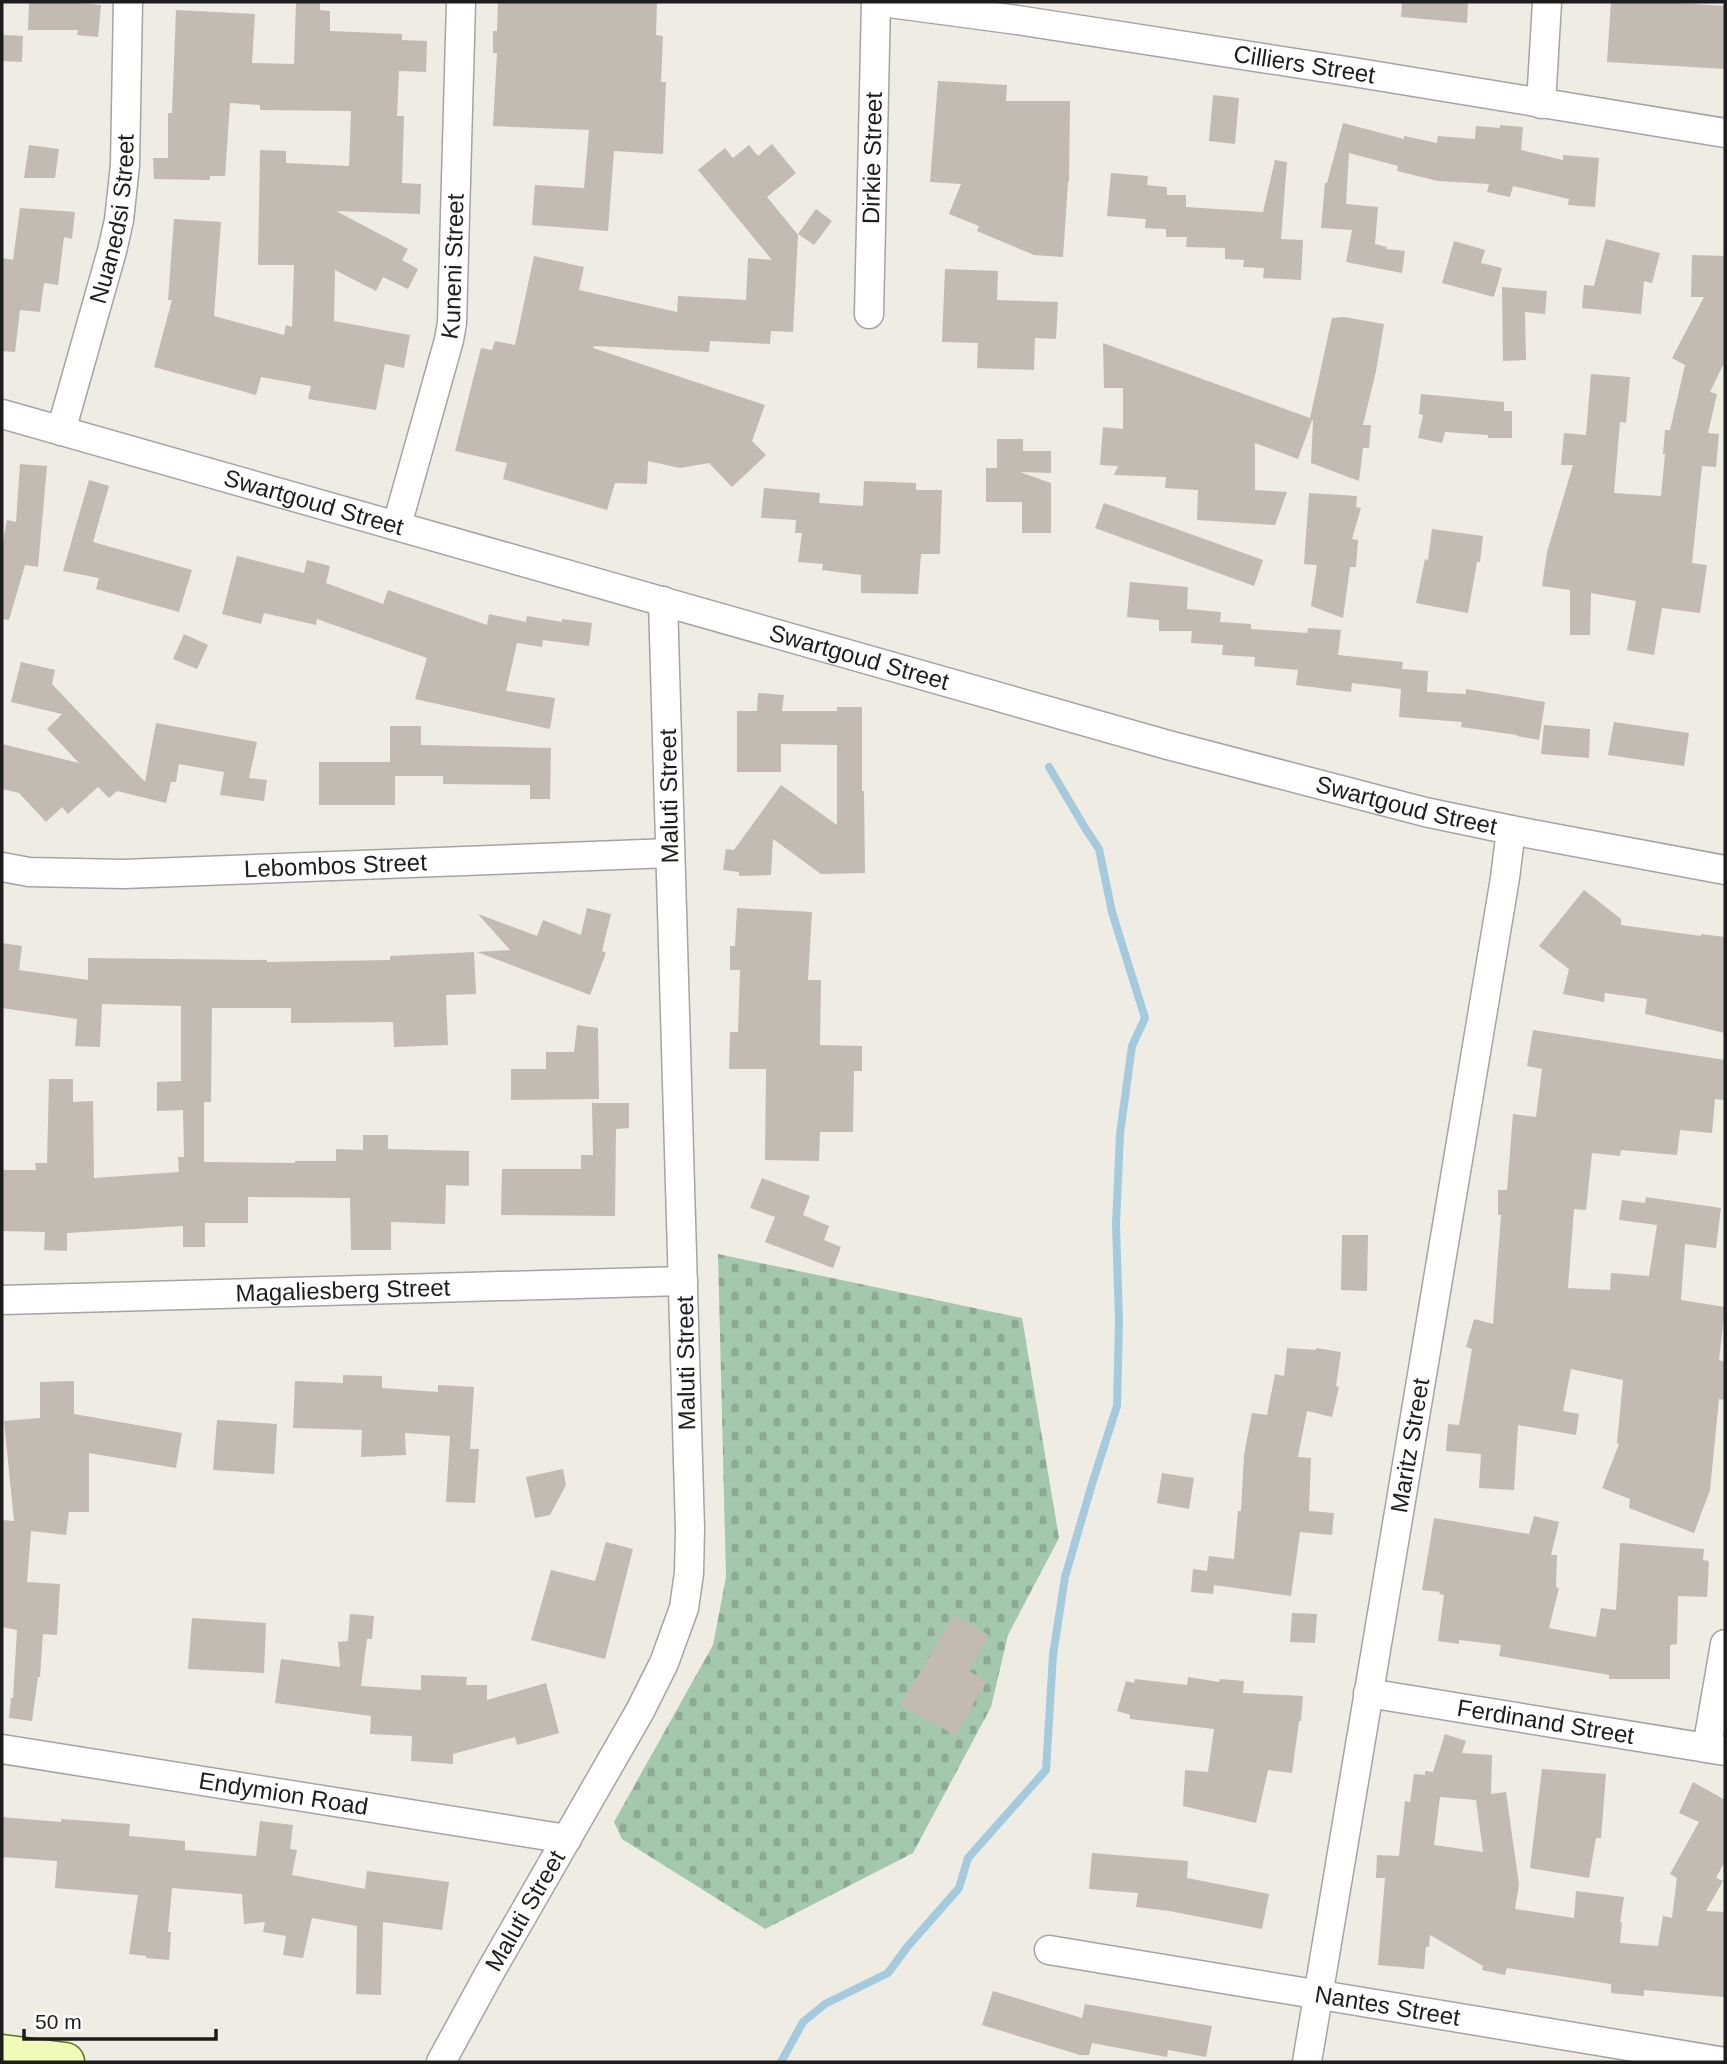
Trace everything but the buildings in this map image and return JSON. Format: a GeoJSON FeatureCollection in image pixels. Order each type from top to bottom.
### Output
{"type":"FeatureCollection","features":[{"type":"Feature","properties":{"kind":"main road"},"geometry":{"type":"LineString","coordinates":[[2,2053],[65,2062]]}},
{"type":"Feature","properties":{"kind":"street","name":"Nuanedsi Street"},"geometry":{"type":"LineString","coordinates":[[61,430],[119,220],[125,165],[128,2]]}},
{"type":"Feature","properties":{"kind":"street","name":"Kuneni Street"},"geometry":{"type":"LineString","coordinates":[[397,525],[452,323],[461,2]]}},
{"type":"Feature","properties":{"kind":"street","name":"Cilliers Street"},"geometry":{"type":"LineString","coordinates":[[879,2],[1353,72],[1725,133]]}},
{"type":"Feature","properties":{"kind":"street","name":"Dirkie Street"},"geometry":{"type":"LineString","coordinates":[[869,314],[879,2]]}},
{"type":"Feature","properties":{"kind":"street"},"geometry":{"type":"LineString","coordinates":[[1541,104],[1547,2]]}},
{"type":"Feature","properties":{"kind":"street","name":"Swartgoud Street"},"geometry":{"type":"LineString","coordinates":[[2,414],[1344,792],[1511,830],[1725,870]]}},
{"type":"Feature","properties":{"kind":"street","name":"Maluti Street"},"geometry":{"type":"LineString","coordinates":[[441,2062],[640,1711],[664,1662],[684,1608],[689,1573],[690,1528],[663,601]]}},
{"type":"Feature","properties":{"kind":"street","name":"Maritz Street"},"geometry":{"type":"LineString","coordinates":[[1307,2062],[1511,830]]}},
{"type":"Feature","properties":{"kind":"street","name":"Lebombos Street"},"geometry":{"type":"LineString","coordinates":[[2,867],[43,873],[123,874],[670,853]]}},
{"type":"Feature","properties":{"kind":"street","name":"Magaliesberg Street"},"geometry":{"type":"LineString","coordinates":[[2,1300],[684,1281]]}},
{"type":"Feature","properties":{"kind":"street"},"geometry":{"type":"LineString","coordinates":[[1716,1749],[1725,1644]]}},
{"type":"Feature","properties":{"kind":"street","name":"Ferdinand Street"},"geometry":{"type":"LineString","coordinates":[[1368,1693],[1716,1749]]}},
{"type":"Feature","properties":{"kind":"street","name":"Endymion Road"},"geometry":{"type":"LineString","coordinates":[[2,1749],[567,1839]]}},
{"type":"Feature","properties":{"kind":"street","name":"Nantes Street"},"geometry":{"type":"LineString","coordinates":[[1049,1950],[1725,2062]]}},
{"type":"Feature","properties":{"kind":"green space"},"geometry":{"type":"Polygon","coordinates":[[[718,1254],[1022,1318],[1059,1538],[1008,1635],[991,1707],[913,1853],[765,1929],[622,1839],[614,1822],[713,1645],[726,1577],[718,1254]]]}},
{"type":"Feature","properties":{"kind":"waterway"},"geometry":{"type":"LineString","coordinates":[[781,2062],[803,2022],[825,2004],[888,1973],[959,1888],[968,1858],[1046,1770],[1053,1655],[1065,1577],[1117,1406],[1119,1321],[1116,1224],[1120,1134],[1132,1046],[1145,1018],[1112,912],[1099,849],[1049,767]]}}]}
